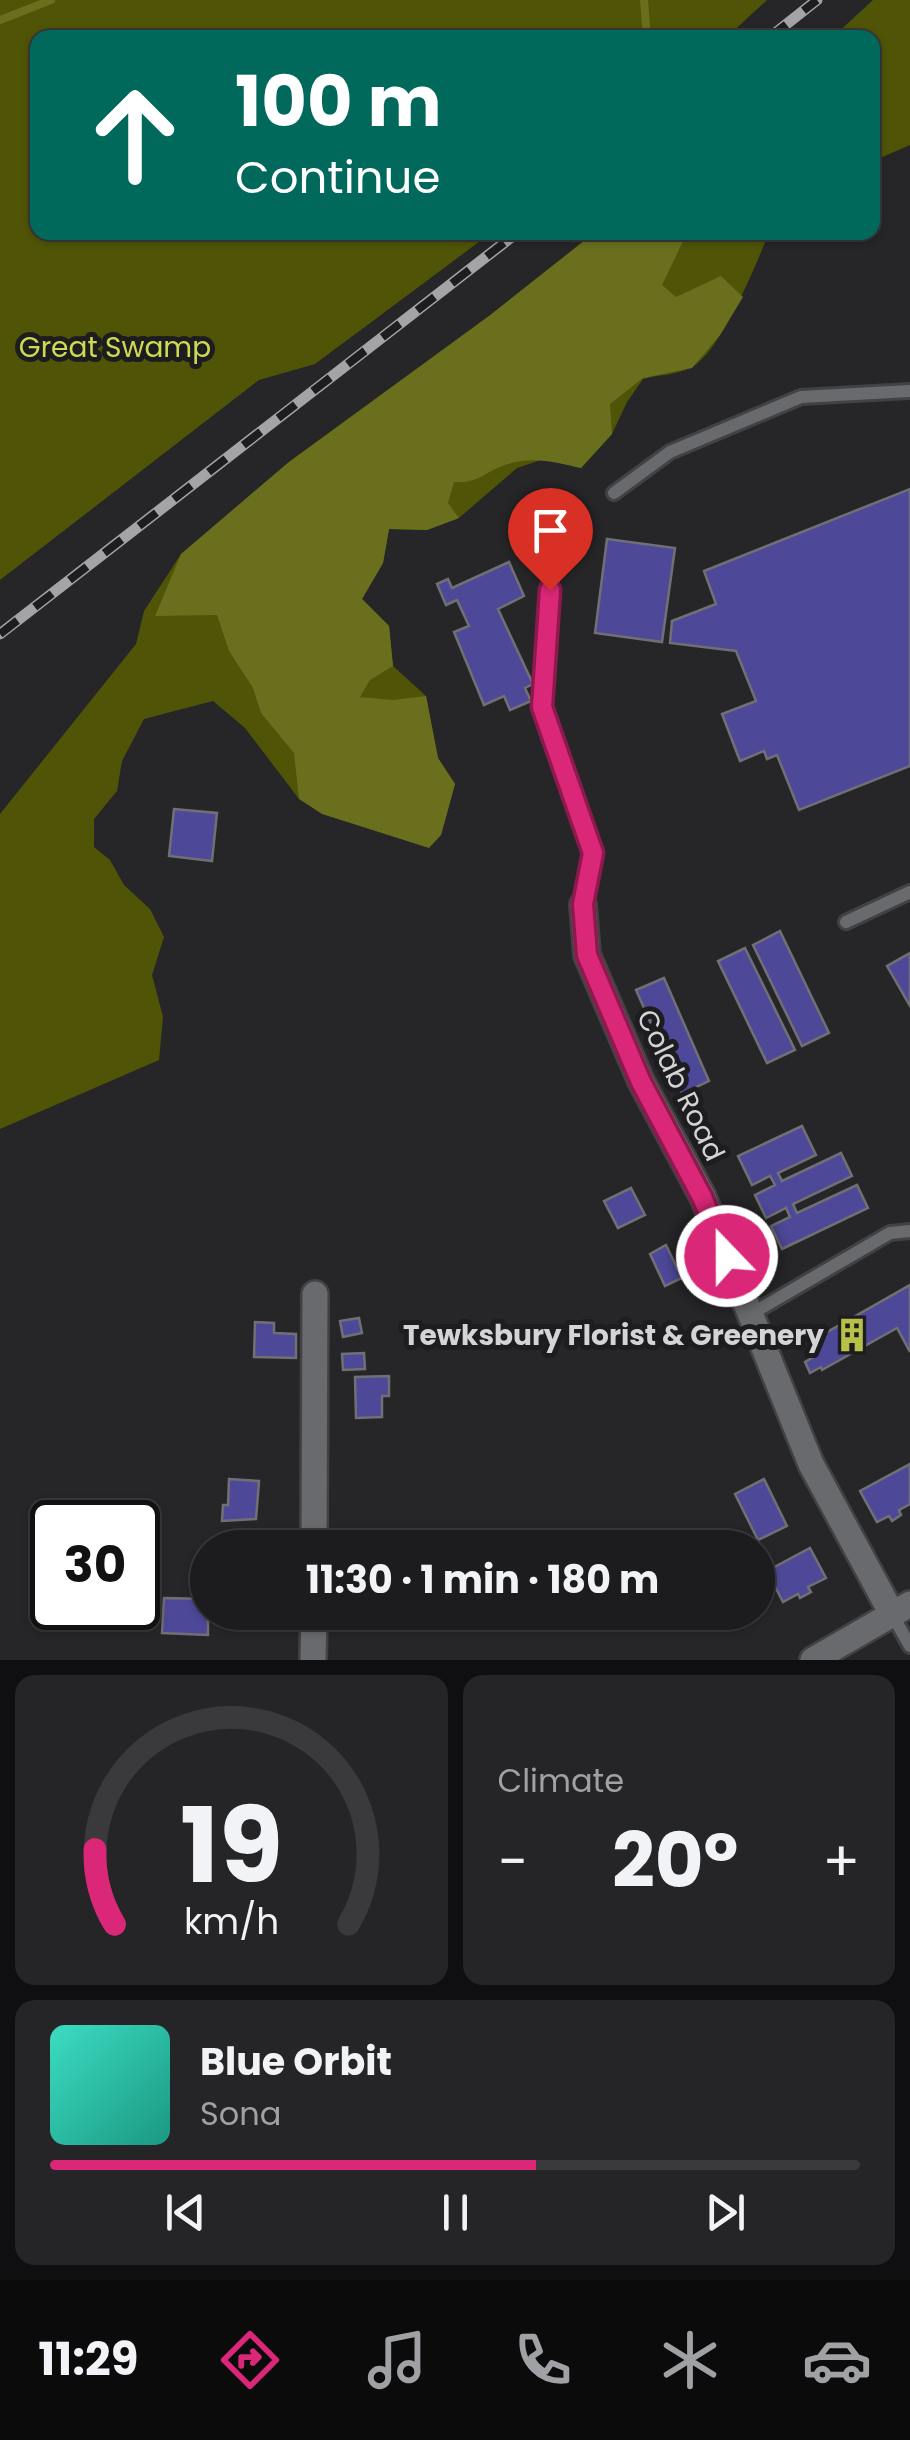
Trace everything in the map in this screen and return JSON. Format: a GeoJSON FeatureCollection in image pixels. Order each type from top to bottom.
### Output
{"type":"FeatureCollection","features":[{"type":"Feature","properties":{"kind":"street","name":"Colab Road"},"geometry":{"type":"LineString","coordinates":[[583,904],[587,955],[641,1082],[702,1197],[811,1464],[901,1609]]}},
{"type":"Feature","properties":{"kind":"street"},"geometry":{"type":"LineString","coordinates":[[314,1530],[315,1294]]}},
{"type":"Feature","properties":{"kind":"street"},"geometry":{"type":"LineString","coordinates":[[814,1660],[901,1609]]}},
{"type":"Feature","properties":{"kind":"street"},"geometry":{"type":"LineString","coordinates":[[313,1660],[314,1630]]}},
{"type":"Feature","properties":{"kind":"lane"},"geometry":{"type":"LineString","coordinates":[[614,493],[670,452],[800,397],[910,391]]}},
{"type":"Feature","properties":{"kind":"lane"},"geometry":{"type":"LineString","coordinates":[[550,590],[542,707],[593,853],[583,904]]}},
{"type":"Feature","properties":{"kind":"lane"},"geometry":{"type":"LineString","coordinates":[[846,922],[910,892]]}},
{"type":"Feature","properties":{"kind":"lane"},"geometry":{"type":"LineString","coordinates":[[751,1314],[890,1232],[910,1231]]}},
{"type":"Feature","properties":{"kind":"lane"},"geometry":{"type":"LineString","coordinates":[[901,1609],[910,1646]]}},
{"type":"Feature","properties":{"kind":"green space","name":"Great Swamp"},"geometry":{"type":"Polygon","coordinates":[[[0,0],[767,0],[735,30],[30,30],[30,240],[482,240],[315,364],[259,380],[0,580],[0,0]]]}},
{"type":"Feature","properties":{"kind":"green space"},"geometry":{"type":"Polygon","coordinates":[[[873,0],[910,0],[910,145],[880,158],[880,30],[841,30],[873,0]]]}},
{"type":"Feature","properties":{"kind":"green space"},"geometry":{"type":"Polygon","coordinates":[[[585,240],[766,240],[736,307],[713,346],[690,368],[643,379],[612,434],[581,468],[544,459],[517,468],[459,518],[427,530],[389,529],[383,563],[362,599],[389,626],[393,666],[426,696],[438,758],[455,784],[441,835],[299,799],[245,728],[213,701],[144,719],[122,761],[117,791],[94,819],[94,847],[110,860],[124,885],[150,909],[164,937],[152,975],[163,1017],[159,1060],[0,1129],[0,814],[136,644],[144,611],[181,554],[289,462],[489,316],[585,240]]]}},
{"type":"Feature","properties":{"kind":"shaded area"},"geometry":{"type":"Polygon","coordinates":[[[585,240],[684,240],[662,285],[676,297],[721,276],[743,297],[720,335],[692,368],[643,378],[610,404],[612,434],[581,468],[535,460],[508,464],[476,479],[454,482],[448,503],[459,518],[427,530],[389,529],[383,563],[362,599],[389,626],[393,666],[370,680],[360,697],[393,700],[426,696],[438,758],[455,784],[441,835],[429,848],[322,814],[299,799],[294,753],[261,713],[253,688],[229,651],[217,615],[155,616],[181,554],[289,462],[489,316],[585,240]]]}},
{"type":"Feature","properties":{"kind":"building"},"geometry":{"type":"Polygon","coordinates":[[[910,489],[910,766],[799,810],[777,755],[767,759],[764,751],[740,761],[722,714],[756,701],[736,651],[670,643],[672,621],[716,604],[704,571],[910,489]]]}},
{"type":"Feature","properties":{"kind":"building"},"geometry":{"type":"Polygon","coordinates":[[[607,539],[675,548],[662,642],[595,633],[607,539]]]}},
{"type":"Feature","properties":{"kind":"building"},"geometry":{"type":"Polygon","coordinates":[[[509,562],[524,596],[498,609],[533,684],[525,688],[531,701],[510,710],[504,696],[484,705],[454,632],[469,626],[457,600],[446,605],[437,584],[448,579],[452,588],[509,562]]]}},
{"type":"Feature","properties":{"kind":"building"},"geometry":{"type":"Polygon","coordinates":[[[174,809],[217,813],[212,861],[169,856],[174,809]]]}},
{"type":"Feature","properties":{"kind":"building"},"geometry":{"type":"Polygon","coordinates":[[[780,931],[829,1033],[802,1046],[753,945],[780,931]]]}},
{"type":"Feature","properties":{"kind":"building"},"geometry":{"type":"Polygon","coordinates":[[[745,948],[795,1050],[767,1063],[718,961],[745,948]]]}},
{"type":"Feature","properties":{"kind":"building"},"geometry":{"type":"Polygon","coordinates":[[[910,953],[910,1006],[887,966],[910,953]]]}},
{"type":"Feature","properties":{"kind":"building"},"geometry":{"type":"Polygon","coordinates":[[[664,978],[709,1081],[682,1094],[636,990],[664,978]]]}},
{"type":"Feature","properties":{"kind":"building"},"geometry":{"type":"Polygon","coordinates":[[[802,1126],[816,1155],[778,1173],[782,1181],[841,1153],[852,1176],[793,1204],[797,1213],[857,1185],[868,1208],[782,1249],[771,1226],[790,1217],[786,1208],[766,1218],[755,1195],[775,1185],[770,1176],[752,1185],[738,1156],[802,1126]]]}},
{"type":"Feature","properties":{"kind":"building"},"geometry":{"type":"Polygon","coordinates":[[[631,1188],[645,1215],[618,1228],[604,1201],[631,1188]]]}},
{"type":"Feature","properties":{"kind":"building"},"geometry":{"type":"Polygon","coordinates":[[[666,1245],[682,1278],[665,1286],[650,1254],[666,1245]]]}},
{"type":"Feature","properties":{"kind":"building","name":"Tewksbury Florist & Greenery"},"geometry":{"type":"Polygon","coordinates":[[[910,1285],[910,1352],[897,1328],[810,1373],[805,1362],[815,1356],[808,1343],[910,1285]]]}},
{"type":"Feature","properties":{"kind":"building"},"geometry":{"type":"Polygon","coordinates":[[[359,1318],[362,1333],[343,1337],[340,1321],[359,1318]]]}},
{"type":"Feature","properties":{"kind":"building"},"geometry":{"type":"Polygon","coordinates":[[[255,1322],[274,1323],[274,1333],[296,1334],[296,1358],[254,1357],[255,1322]]]}},
{"type":"Feature","properties":{"kind":"building"},"geometry":{"type":"Polygon","coordinates":[[[364,1353],[365,1369],[343,1370],[342,1354],[364,1353]]]}},
{"type":"Feature","properties":{"kind":"building"},"geometry":{"type":"Polygon","coordinates":[[[389,1376],[389,1396],[382,1396],[382,1417],[356,1418],[355,1377],[389,1376]]]}},
{"type":"Feature","properties":{"kind":"building"},"geometry":{"type":"Polygon","coordinates":[[[910,1464],[910,1504],[899,1510],[901,1515],[892,1521],[889,1516],[877,1522],[860,1491],[910,1464]]]}},
{"type":"Feature","properties":{"kind":"building"},"geometry":{"type":"Polygon","coordinates":[[[229,1479],[259,1481],[256,1519],[222,1521],[223,1505],[228,1505],[229,1479]]]}},
{"type":"Feature","properties":{"kind":"building"},"geometry":{"type":"Polygon","coordinates":[[[764,1479],[787,1526],[775,1532],[753,1530],[735,1494],[764,1479]]]}},
{"type":"Feature","properties":{"kind":"building"},"geometry":{"type":"Polygon","coordinates":[[[810,1548],[826,1578],[808,1587],[811,1592],[783,1602],[775,1586],[775,1567],[810,1548]]]}},
{"type":"Feature","properties":{"kind":"building"},"geometry":{"type":"Polygon","coordinates":[[[164,1598],[190,1599],[190,1630],[208,1630],[208,1635],[162,1633],[164,1598]]]}},
{"type":"Feature","properties":{"kind":"waterway"},"geometry":{"type":"LineString","coordinates":[[0,20],[51,0]]}},
{"type":"Feature","properties":{"kind":"waterway"},"geometry":{"type":"LineString","coordinates":[[644,0],[646,30]]}},
{"type":"Feature","properties":{"kind":"railway"},"geometry":{"type":"LineString","coordinates":[[779,30],[817,0]]}},
{"type":"Feature","properties":{"kind":"railway"},"geometry":{"type":"LineString","coordinates":[[0,634],[508,240]]}},
{"type":"Feature","properties":{"kind":"place","name":"Tewksbury Florist & Greenery"},"geometry":{"type":"Point","coordinates":[852,1335]}},
{"type":"Feature","properties":{"kind":"route"},"geometry":{"type":"LineString","coordinates":[[550,590],[542,707],[593,853],[583,904],[587,955],[641,1082],[702,1197],[727,1256]]}}]}
